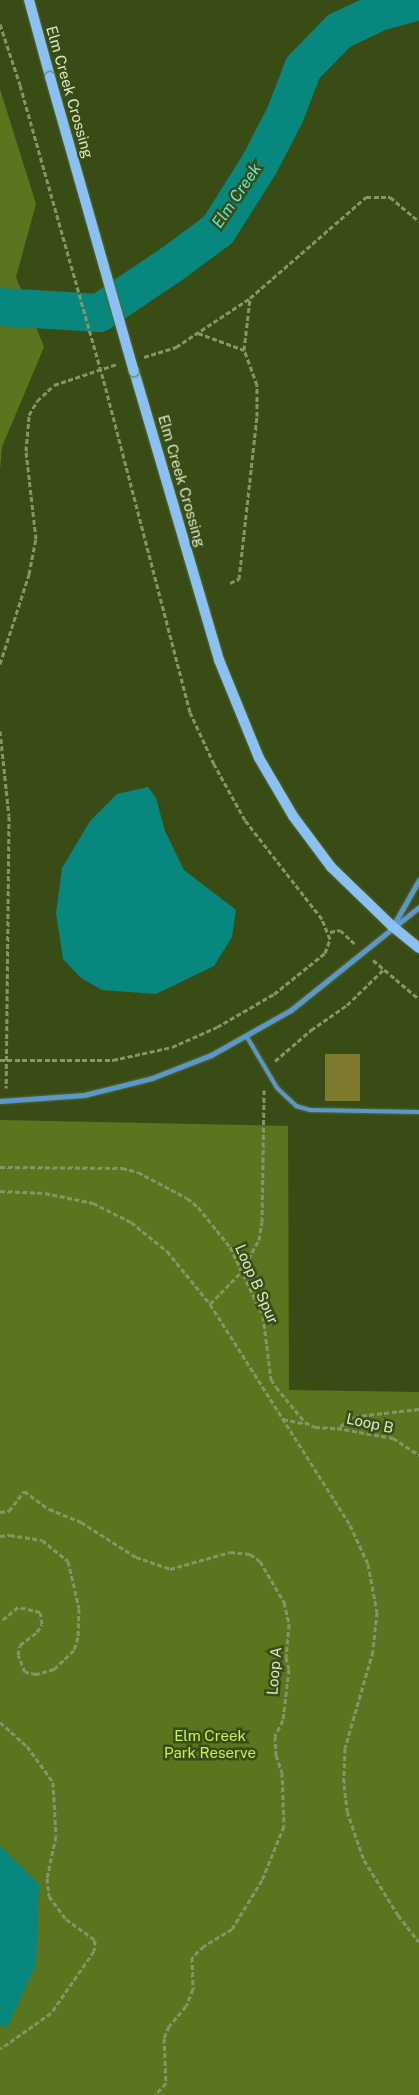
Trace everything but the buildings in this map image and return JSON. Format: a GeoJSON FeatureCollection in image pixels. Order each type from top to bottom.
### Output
{"type":"FeatureCollection","features":[{"type":"Feature","properties":{"kind":"main road","name":"Elm Creek Crossing"},"geometry":{"type":"LineString","coordinates":[[29,0],[134,371],[220,660],[244,727],[275,788],[312,842],[353,890],[419,948]]}},
{"type":"Feature","properties":{"kind":"street"},"geometry":{"type":"LineString","coordinates":[[392,926],[419,880]]}},
{"type":"Feature","properties":{"kind":"street"},"geometry":{"type":"LineString","coordinates":[[3,1101],[59,1099],[131,1084],[180,1069],[247,1037],[316,992],[392,926],[419,907]]}},
{"type":"Feature","properties":{"kind":"lane"},"geometry":{"type":"LineString","coordinates":[[247,1037],[268,1073],[287,1099],[310,1110],[419,1112]]}},
{"type":"Feature","properties":{"kind":"path"},"geometry":{"type":"LineString","coordinates":[[0,24],[20,85],[103,378],[190,712],[214,764],[245,820],[330,932],[329,947],[325,953],[274,994],[217,1027],[172,1047],[113,1060],[0,1060]]}},
{"type":"Feature","properties":{"kind":"path"},"geometry":{"type":"LineString","coordinates":[[230,583],[238,578],[257,416],[257,385],[244,350],[250,298]]}},
{"type":"Feature","properties":{"kind":"path"},"geometry":{"type":"LineString","coordinates":[[197,333],[244,350]]}},
{"type":"Feature","properties":{"kind":"path"},"geometry":{"type":"LineString","coordinates":[[0,731],[9,816],[7,1060],[3,1101]]}},
{"type":"Feature","properties":{"kind":"path"},"geometry":{"type":"LineString","coordinates":[[330,932],[340,930]]}},
{"type":"Feature","properties":{"kind":"path"},"geometry":{"type":"LineString","coordinates":[[210,1304],[241,1272],[259,1240],[262,1222],[263,1092],[268,1073],[274,1062],[293,1045],[348,1006],[382,969],[419,999]]}},
{"type":"Feature","properties":{"kind":"path","name":"Loop B Spur"},"geometry":{"type":"LineString","coordinates":[[0,1167],[109,1166],[138,1172],[198,1207],[230,1247],[263,1316],[272,1378],[286,1402],[309,1424]]}},
{"type":"Feature","properties":{"kind":"path"},"geometry":{"type":"LineString","coordinates":[[0,1192],[63,1196],[108,1209],[143,1230],[167,1251],[210,1304],[350,1525],[368,1564],[374,1583],[377,1612],[373,1651],[349,1728],[344,1785],[354,1837],[364,1860],[398,1915],[419,1942]]}},
{"type":"Feature","properties":{"kind":"path","name":"Loop B"},"geometry":{"type":"LineString","coordinates":[[337,1428],[357,1416],[419,1409]]}},
{"type":"Feature","properties":{"kind":"path"},"geometry":{"type":"LineString","coordinates":[[283,1419],[325,1429],[337,1428]]}},
{"type":"Feature","properties":{"kind":"path","name":"Loop B"},"geometry":{"type":"LineString","coordinates":[[337,1428],[394,1438],[419,1455]]}},
{"type":"Feature","properties":{"kind":"path","name":"Loop A"},"geometry":{"type":"LineString","coordinates":[[0,1512],[9,1511],[24,1491],[49,1510],[81,1522],[136,1557],[170,1569],[230,1552],[250,1554],[260,1560],[284,1602],[289,1624],[286,1657],[288,1669],[283,1720],[275,1736],[276,1756],[282,1772],[284,1826],[262,1880],[232,1929],[204,1946],[192,1957],[193,1989],[186,2006],[169,2026],[164,2038],[166,2083],[155,2095]]}},
{"type":"Feature","properties":{"kind":"path"},"geometry":{"type":"LineString","coordinates":[[0,1536],[10,1535],[42,1540],[68,1561],[79,1608],[74,1650],[54,1669],[36,1674],[25,1672],[18,1655],[20,1644],[37,1632],[42,1624],[40,1612],[18,1607],[0,1622]]}},
{"type":"Feature","properties":{"kind":"path"},"geometry":{"type":"LineString","coordinates":[[0,1722],[27,1746],[53,1782],[56,1836],[47,1878],[50,1896],[66,1919],[95,1940],[94,1951],[51,2013],[0,2049]]}},
{"type":"Feature","properties":{"kind":"green space"},"geometry":{"type":"Polygon","coordinates":[[[0,89],[36,204],[16,277],[44,347],[2,447],[0,470],[0,89]]]}},
{"type":"Feature","properties":{"kind":"green space","name":"Elm Creek Park Reserve"},"geometry":{"type":"Polygon","coordinates":[[[0,1120],[288,1126],[289,1390],[419,1392],[419,2095],[0,2095],[0,1120]]]}},
{"type":"Feature","properties":{"kind":"water"},"geometry":{"type":"Polygon","coordinates":[[[148,787],[156,798],[165,831],[184,870],[236,910],[232,937],[214,966],[156,994],[102,990],[81,978],[63,959],[56,913],[62,868],[90,821],[117,794],[148,787]]]}},
{"type":"Feature","properties":{"kind":"water"},"geometry":{"type":"Polygon","coordinates":[[[0,1846],[39,1884],[36,1965],[6,2029],[0,2025],[0,1846]]]}},
{"type":"Feature","properties":{"kind":"waterway","name":"Elm Creek"},"geometry":{"type":"LineString","coordinates":[[0,307],[99,313],[172,264],[218,230],[259,165],[285,115],[303,68],[339,31],[379,12],[419,1]]}}]}
